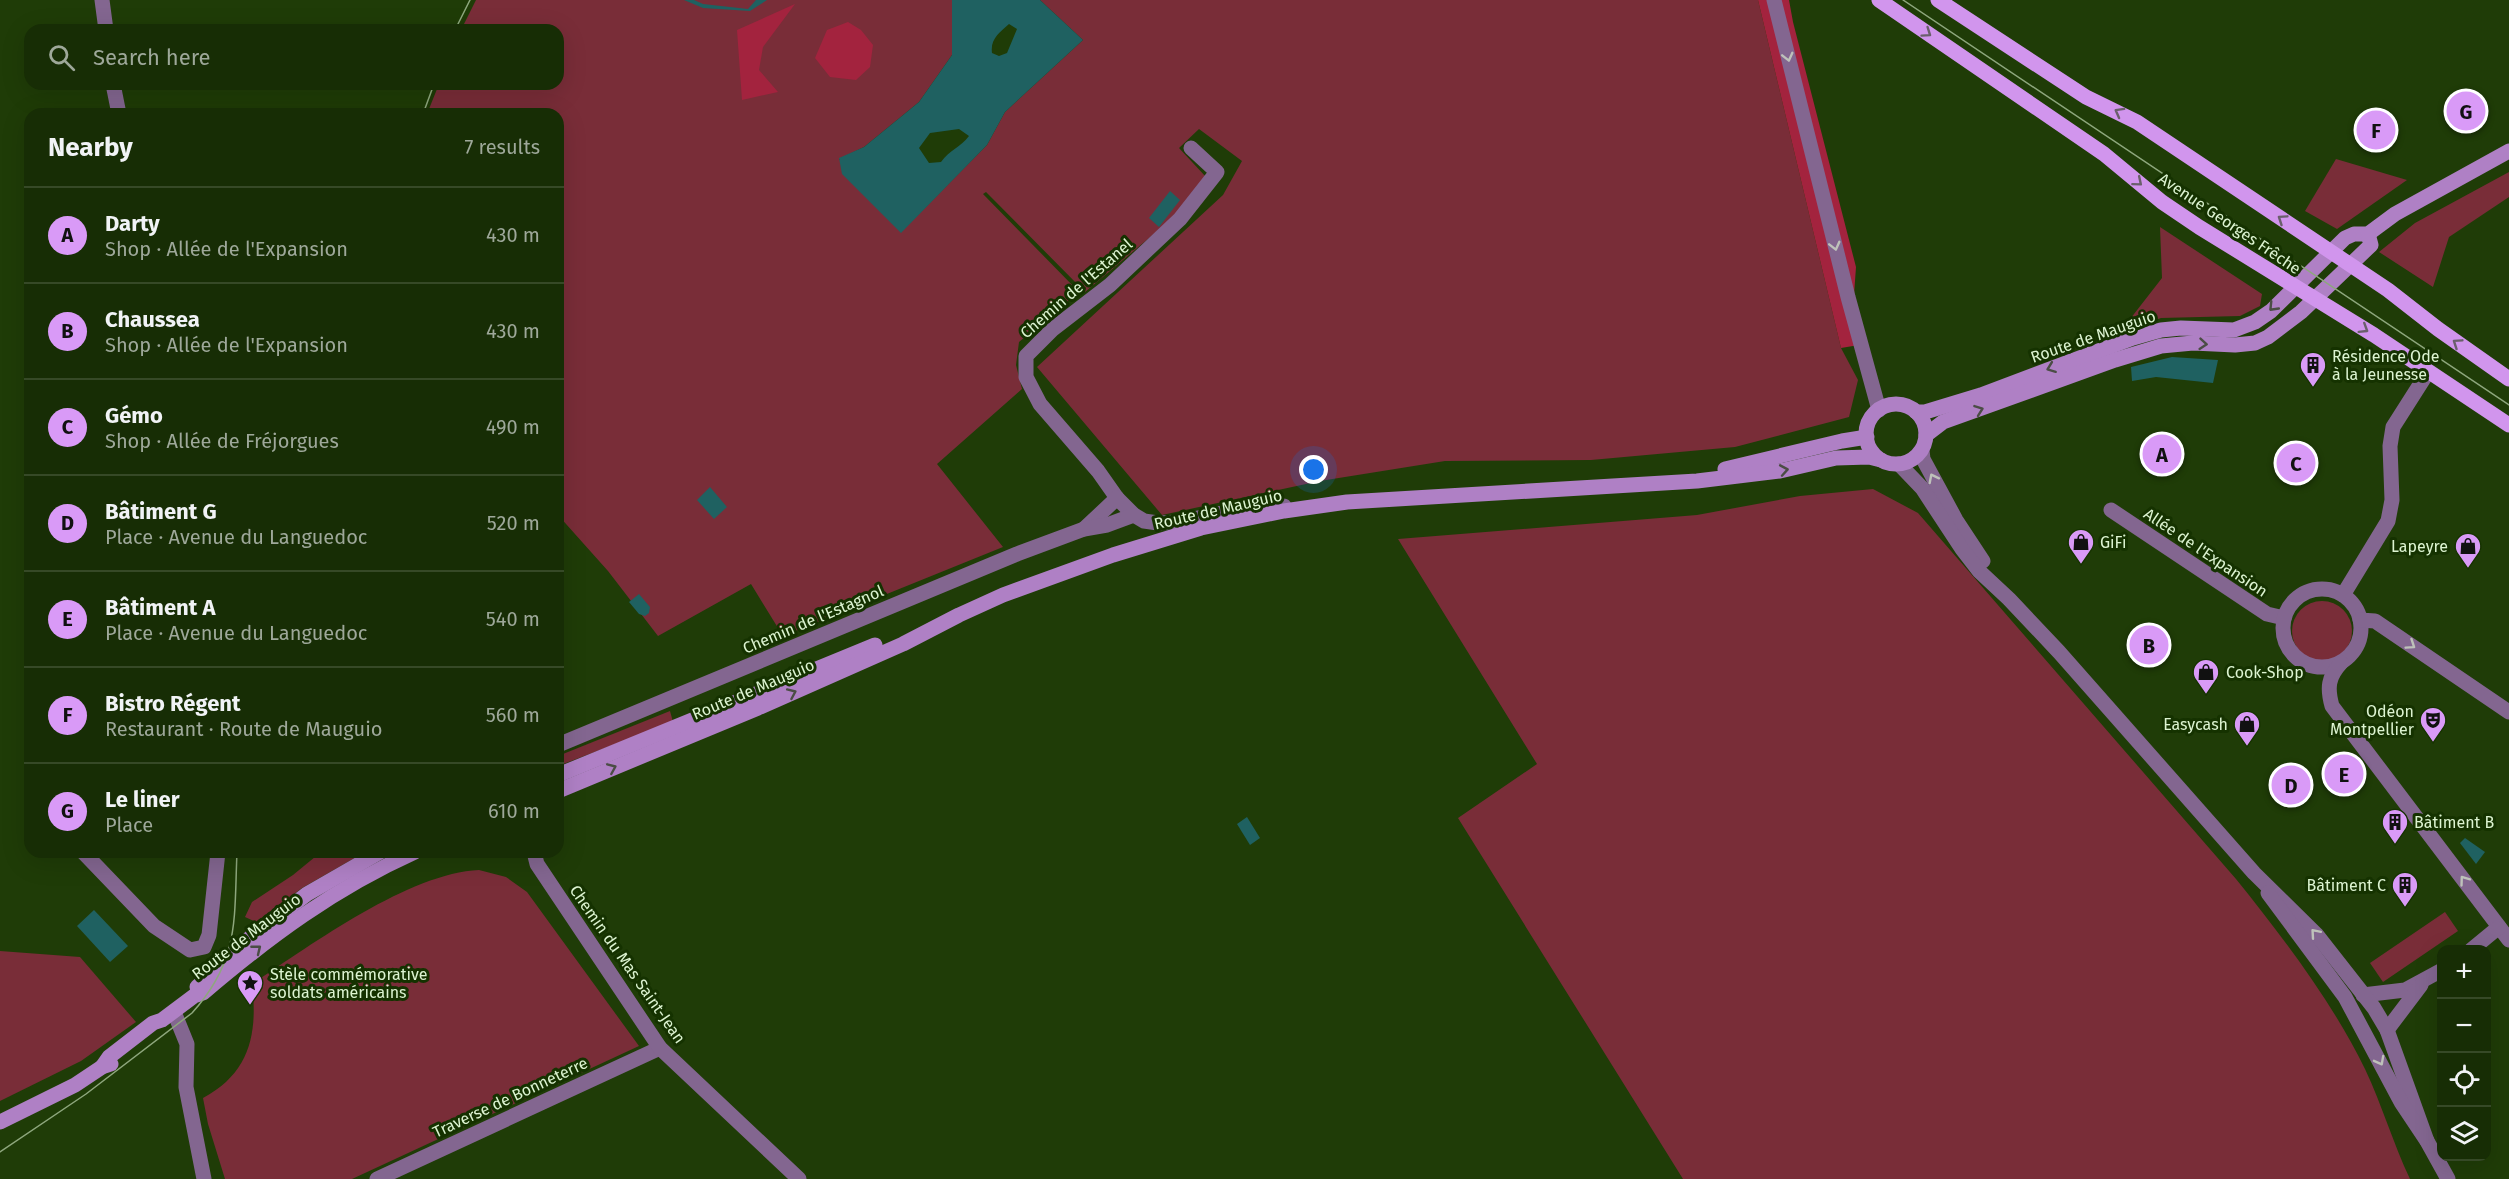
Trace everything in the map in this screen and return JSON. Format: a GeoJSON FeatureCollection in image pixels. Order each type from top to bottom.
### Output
{"type":"FeatureCollection","features":[{"type":"Feature","properties":{"kind":"main road","name":"Avenue Georges Frêche"},"geometry":{"type":"LineString","coordinates":[[1879,0],[2104,154],[2162,202],[2294,287],[2374,335],[2509,425]]}},
{"type":"Feature","properties":{"kind":"main road","name":"Avenue Georges Frêche"},"geometry":{"type":"LineString","coordinates":[[1938,0],[2085,97],[2137,122],[2350,265],[2509,378]]}},
{"type":"Feature","properties":{"kind":"main road"},"geometry":{"type":"LineString","coordinates":[[2368,234],[2395,214],[2506,155]]}},
{"type":"Feature","properties":{"kind":"main road","name":"Route de Mauguio"},"geometry":{"type":"LineString","coordinates":[[1916,412],[1925,412],[1981,395],[2133,338],[2161,330],[2181,328],[2234,330],[2255,322],[2271,311],[2345,238],[2354,234],[2368,234],[2371,245],[2282,329],[2255,343],[2177,344],[2115,360],[1943,423],[1924,442]]}},
{"type":"Feature","properties":{"kind":"main road"},"geometry":{"type":"LineString","coordinates":[[1898,405],[1916,412],[1925,426],[1924,442],[1908,462],[1899,464],[1881,460],[1874,454],[1866,437],[1869,422],[1879,410],[1898,405]]}},
{"type":"Feature","properties":{"kind":"main road","name":"Route de Mauguio"},"geometry":{"type":"LineString","coordinates":[[1642,484],[1737,466],[1866,437]]}},
{"type":"Feature","properties":{"kind":"main road","name":"Route de Mauguio"},"geometry":{"type":"LineString","coordinates":[[564,789],[758,708],[924,634],[959,615],[1069,570],[1191,531],[1284,511],[1347,502],[1697,481],[1780,471],[1836,458],[1869,457],[1881,460]]}},
{"type":"Feature","properties":{"kind":"main road","name":"Route de Mauguio"},"geometry":{"type":"LineString","coordinates":[[564,773],[933,621],[959,615]]}},
{"type":"Feature","properties":{"kind":"main road","name":"Route de Mauguio"},"geometry":{"type":"LineString","coordinates":[[194,996],[197,985],[253,935],[307,894],[370,858]]}},
{"type":"Feature","properties":{"kind":"main road","name":"Route de Mauguio"},"geometry":{"type":"LineString","coordinates":[[0,1122],[75,1085],[102,1067],[114,1064],[159,1030],[194,996],[203,993],[286,925],[356,881],[400,858]]}},
{"type":"Feature","properties":{"kind":"street"},"geometry":{"type":"LineString","coordinates":[[102,0],[105,24]]}},
{"type":"Feature","properties":{"kind":"street"},"geometry":{"type":"LineString","coordinates":[[1774,0],[1848,297],[1879,410]]}},
{"type":"Feature","properties":{"kind":"street"},"geometry":{"type":"LineString","coordinates":[[114,90],[117,108]]}},
{"type":"Feature","properties":{"kind":"street","name":"Chemin de l'Estanel"},"geometry":{"type":"LineString","coordinates":[[1117,498],[1098,471],[1040,404],[1026,376],[1026,356],[1053,329],[1110,285],[1180,219],[1196,199],[1217,172],[1191,148]]}},
{"type":"Feature","properties":{"kind":"street"},"geometry":{"type":"LineString","coordinates":[[2343,595],[2388,521],[2392,500],[2390,453],[2393,427],[2428,372]]}},
{"type":"Feature","properties":{"kind":"street"},"geometry":{"type":"LineString","coordinates":[[1924,442],[1923,459],[1956,520],[2009,598]]}},
{"type":"Feature","properties":{"kind":"street"},"geometry":{"type":"LineString","coordinates":[[1899,464],[1922,488],[1979,571],[2009,598],[2059,651],[2254,873],[2316,934],[2374,1008],[2387,1030],[2427,1141]]}},
{"type":"Feature","properties":{"kind":"street"},"geometry":{"type":"LineString","coordinates":[[1117,498],[1134,515],[1144,521],[1158,523],[1180,522],[1262,507],[1347,502]]}},
{"type":"Feature","properties":{"kind":"street","name":"Chemin de l'Estagnol"},"geometry":{"type":"LineString","coordinates":[[1084,529],[1117,498]]}},
{"type":"Feature","properties":{"kind":"street","name":"Allée de l'Expansion"},"geometry":{"type":"LineString","coordinates":[[2111,510],[2267,614],[2284,618]]}},
{"type":"Feature","properties":{"kind":"street","name":"Chemin de l'Estagnol"},"geometry":{"type":"LineString","coordinates":[[564,743],[880,610],[1084,529],[1107,525],[1134,515]]}},
{"type":"Feature","properties":{"kind":"street"},"geometry":{"type":"LineString","coordinates":[[2341,663],[2329,667],[2317,667],[2297,658],[2284,640],[2284,618],[2295,600],[2304,594],[2323,590],[2343,595],[2356,610],[2361,632],[2358,644],[2351,655],[2329,678],[2328,691],[2332,706],[2509,940]]}},
{"type":"Feature","properties":{"kind":"street"},"geometry":{"type":"LineString","coordinates":[[2360,620],[2375,621],[2509,712]]}},
{"type":"Feature","properties":{"kind":"street"},"geometry":{"type":"LineString","coordinates":[[89,858],[154,926],[190,950],[204,947],[209,935],[217,858]]}},
{"type":"Feature","properties":{"kind":"street","name":"Chemin du Mas Saint-Jean"},"geometry":{"type":"LineString","coordinates":[[536,858],[660,1048],[799,1179]]}},
{"type":"Feature","properties":{"kind":"street"},"geometry":{"type":"LineString","coordinates":[[2254,873],[2281,913],[2310,947],[2341,990],[2401,1102],[2427,1141],[2448,1179]]}},
{"type":"Feature","properties":{"kind":"street"},"geometry":{"type":"LineString","coordinates":[[2477,945],[2499,927]]}},
{"type":"Feature","properties":{"kind":"street"},"geometry":{"type":"LineString","coordinates":[[2310,947],[2327,961],[2355,1002],[2387,1030]]}},
{"type":"Feature","properties":{"kind":"street"},"geometry":{"type":"LineString","coordinates":[[2363,995],[2405,990],[2437,973]]}},
{"type":"Feature","properties":{"kind":"street"},"geometry":{"type":"LineString","coordinates":[[2387,1030],[2425,981]]}},
{"type":"Feature","properties":{"kind":"street"},"geometry":{"type":"LineString","coordinates":[[2363,995],[2369,1013],[2369,1040]]}},
{"type":"Feature","properties":{"kind":"street"},"geometry":{"type":"LineString","coordinates":[[174,1016],[187,1044],[186,1087],[204,1179]]}},
{"type":"Feature","properties":{"kind":"street","name":"Traverse de Bonneterre"},"geometry":{"type":"LineString","coordinates":[[377,1179],[660,1048]]}},
{"type":"Feature","properties":{"kind":"shaded area"},"geometry":{"type":"Polygon","coordinates":[[[476,0],[952,0],[952,55],[919,102],[864,147],[839,159],[901,232],[987,145],[1005,112],[1083,40],[1040,0],[1758,0],[1841,348],[1858,380],[1849,417],[1735,447],[1591,460],[1445,461],[1320,481],[1162,515],[1037,367],[1223,195],[1242,161],[1199,129],[1179,148],[1206,177],[1174,217],[1085,292],[986,192],[983,194],[1079,292],[1019,342],[1016,365],[1022,389],[937,464],[1003,547],[783,636],[751,584],[658,636],[608,571],[564,522],[564,108],[429,108],[437,90],[564,90],[564,24],[464,24],[476,0]]]}},
{"type":"Feature","properties":{"kind":"shaded area"},"geometry":{"type":"Polygon","coordinates":[[[1758,0],[1789,0],[1856,267],[1854,295],[1865,344],[1841,348],[1758,0]]]}},
{"type":"Feature","properties":{"kind":"shaded area"},"geometry":{"type":"Polygon","coordinates":[[[795,4],[763,47],[759,70],[778,92],[742,100],[737,30],[795,4]]]}},
{"type":"Feature","properties":{"kind":"shaded area"},"geometry":{"type":"Polygon","coordinates":[[[848,22],[861,30],[873,45],[870,67],[856,80],[830,77],[815,58],[827,30],[848,22]]]}},
{"type":"Feature","properties":{"kind":"shaded area"},"geometry":{"type":"Polygon","coordinates":[[[2336,159],[2407,180],[2337,229],[2305,211],[2336,159]]]}},
{"type":"Feature","properties":{"kind":"shaded area"},"geometry":{"type":"Polygon","coordinates":[[[2509,172],[2509,197],[2449,237],[2433,287],[2379,252],[2415,223],[2509,172]]]}},
{"type":"Feature","properties":{"kind":"shaded area"},"geometry":{"type":"Polygon","coordinates":[[[2160,227],[2262,294],[2260,306],[2240,316],[2161,318],[2132,328],[2127,323],[2162,278],[2160,227]]]}},
{"type":"Feature","properties":{"kind":"shaded area"},"geometry":{"type":"Polygon","coordinates":[[[1873,489],[1918,513],[2236,879],[2271,923],[2306,971],[2352,1044],[2365,1069],[2410,1179],[1683,1179],[1458,818],[1537,764],[1398,539],[1697,515],[1800,496],[1873,489]]]}},
{"type":"Feature","properties":{"kind":"shaded area"},"geometry":{"type":"Polygon","coordinates":[[[2322,601],[2339,606],[2347,614],[2352,631],[2347,648],[2339,656],[2322,661],[2305,656],[2297,648],[2292,631],[2297,614],[2305,606],[2322,601]]]}},
{"type":"Feature","properties":{"kind":"shaded area"},"geometry":{"type":"Polygon","coordinates":[[[670,711],[673,722],[564,764],[564,754],[670,711]]]}},
{"type":"Feature","properties":{"kind":"shaded area"},"geometry":{"type":"Polygon","coordinates":[[[314,858],[354,858],[302,888],[256,922],[245,917],[252,902],[293,875],[314,858]]]}},
{"type":"Feature","properties":{"kind":"shaded area"},"geometry":{"type":"Polygon","coordinates":[[[479,870],[506,877],[527,892],[639,1046],[352,1179],[225,1179],[208,1124],[203,1098],[219,1088],[241,1064],[252,1035],[254,1002],[252,984],[331,932],[392,897],[452,874],[479,870]]]}},
{"type":"Feature","properties":{"kind":"shaded area"},"geometry":{"type":"Polygon","coordinates":[[[2445,912],[2458,931],[2383,982],[2370,963],[2445,912]]]}},
{"type":"Feature","properties":{"kind":"shaded area"},"geometry":{"type":"Polygon","coordinates":[[[0,951],[80,957],[136,1022],[81,1061],[0,1101],[0,951]]]}},
{"type":"Feature","properties":{"kind":"water"},"geometry":{"type":"Polygon","coordinates":[[[684,0],[748,9],[756,0],[767,0],[750,11],[703,8],[684,0]]]}},
{"type":"Feature","properties":{"kind":"water"},"geometry":{"type":"Polygon","coordinates":[[[952,0],[1040,0],[1083,40],[1005,112],[987,145],[901,233],[842,174],[839,158],[864,147],[919,102],[952,55],[952,0]],[[1009,24],[994,40],[992,53],[999,56],[1007,53],[1017,29],[1009,24]],[[959,129],[930,133],[919,148],[929,163],[941,162],[966,140],[969,136],[959,129]]]}},
{"type":"Feature","properties":{"kind":"water"},"geometry":{"type":"Polygon","coordinates":[[[1170,191],[1180,200],[1159,227],[1149,218],[1170,191]]]}},
{"type":"Feature","properties":{"kind":"water"},"geometry":{"type":"Polygon","coordinates":[[[2172,357],[2218,360],[2213,383],[2156,377],[2132,381],[2131,367],[2172,357]]]}},
{"type":"Feature","properties":{"kind":"water"},"geometry":{"type":"Polygon","coordinates":[[[710,487],[727,507],[714,519],[697,500],[710,487]]]}},
{"type":"Feature","properties":{"kind":"water"},"geometry":{"type":"Polygon","coordinates":[[[639,594],[650,607],[649,613],[645,616],[639,614],[629,602],[639,594]]]}},
{"type":"Feature","properties":{"kind":"water"},"geometry":{"type":"Polygon","coordinates":[[[1247,817],[1260,838],[1250,845],[1237,824],[1247,817]]]}},
{"type":"Feature","properties":{"kind":"water"},"geometry":{"type":"Polygon","coordinates":[[[2465,838],[2485,852],[2476,864],[2460,843],[2465,838]]]}},
{"type":"Feature","properties":{"kind":"water"},"geometry":{"type":"Polygon","coordinates":[[[94,910],[128,946],[110,962],[77,926],[94,910]]]}},
{"type":"Feature","properties":{"kind":"tram line"},"geometry":{"type":"LineString","coordinates":[[458,24],[470,0]]}},
{"type":"Feature","properties":{"kind":"tram line"},"geometry":{"type":"LineString","coordinates":[[1903,0],[2509,405]]}},
{"type":"Feature","properties":{"kind":"tram line"},"geometry":{"type":"LineString","coordinates":[[425,108],[432,90]]}},
{"type":"Feature","properties":{"kind":"tram line"},"geometry":{"type":"LineString","coordinates":[[0,1152],[86,1094],[192,1013],[208,994],[227,956],[231,938],[237,858]]}},
{"type":"Feature","properties":{"kind":"place","name":"Le liner"},"geometry":{"type":"Point","coordinates":[2466,111]}},
{"type":"Feature","properties":{"kind":"place","name":"Bistro Régent"},"geometry":{"type":"Point","coordinates":[2376,130]}},
{"type":"Feature","properties":{"kind":"place","name":"Résidence Ode à la Jeunesse"},"geometry":{"type":"Point","coordinates":[2313,388]}},
{"type":"Feature","properties":{"kind":"place","name":"Darty"},"geometry":{"type":"Point","coordinates":[2162,454]}},
{"type":"Feature","properties":{"kind":"place","name":"Gémo"},"geometry":{"type":"Point","coordinates":[2296,463]}},
{"type":"Feature","properties":{"kind":"place","name":"GiFi"},"geometry":{"type":"Point","coordinates":[2081,565]}},
{"type":"Feature","properties":{"kind":"place","name":"Lapeyre"},"geometry":{"type":"Point","coordinates":[2468,569]}},
{"type":"Feature","properties":{"kind":"place","name":"Chaussea"},"geometry":{"type":"Point","coordinates":[2149,645]}},
{"type":"Feature","properties":{"kind":"place","name":"Cook-Shop"},"geometry":{"type":"Point","coordinates":[2206,695]}},
{"type":"Feature","properties":{"kind":"place","name":"Odéon Montpellier"},"geometry":{"type":"Point","coordinates":[2433,743]}},
{"type":"Feature","properties":{"kind":"place","name":"Easycash"},"geometry":{"type":"Point","coordinates":[2247,747]}},
{"type":"Feature","properties":{"kind":"place","name":"Bâtiment A"},"geometry":{"type":"Point","coordinates":[2344,774]}},
{"type":"Feature","properties":{"kind":"place","name":"Bâtiment G"},"geometry":{"type":"Point","coordinates":[2291,785]}},
{"type":"Feature","properties":{"kind":"place","name":"Bâtiment B"},"geometry":{"type":"Point","coordinates":[2395,845]}},
{"type":"Feature","properties":{"kind":"place","name":"Bâtiment C"},"geometry":{"type":"Point","coordinates":[2405,908]}},
{"type":"Feature","properties":{"kind":"place","name":"Stèle commémorative soldats américains"},"geometry":{"type":"Point","coordinates":[250,1006]}}]}
